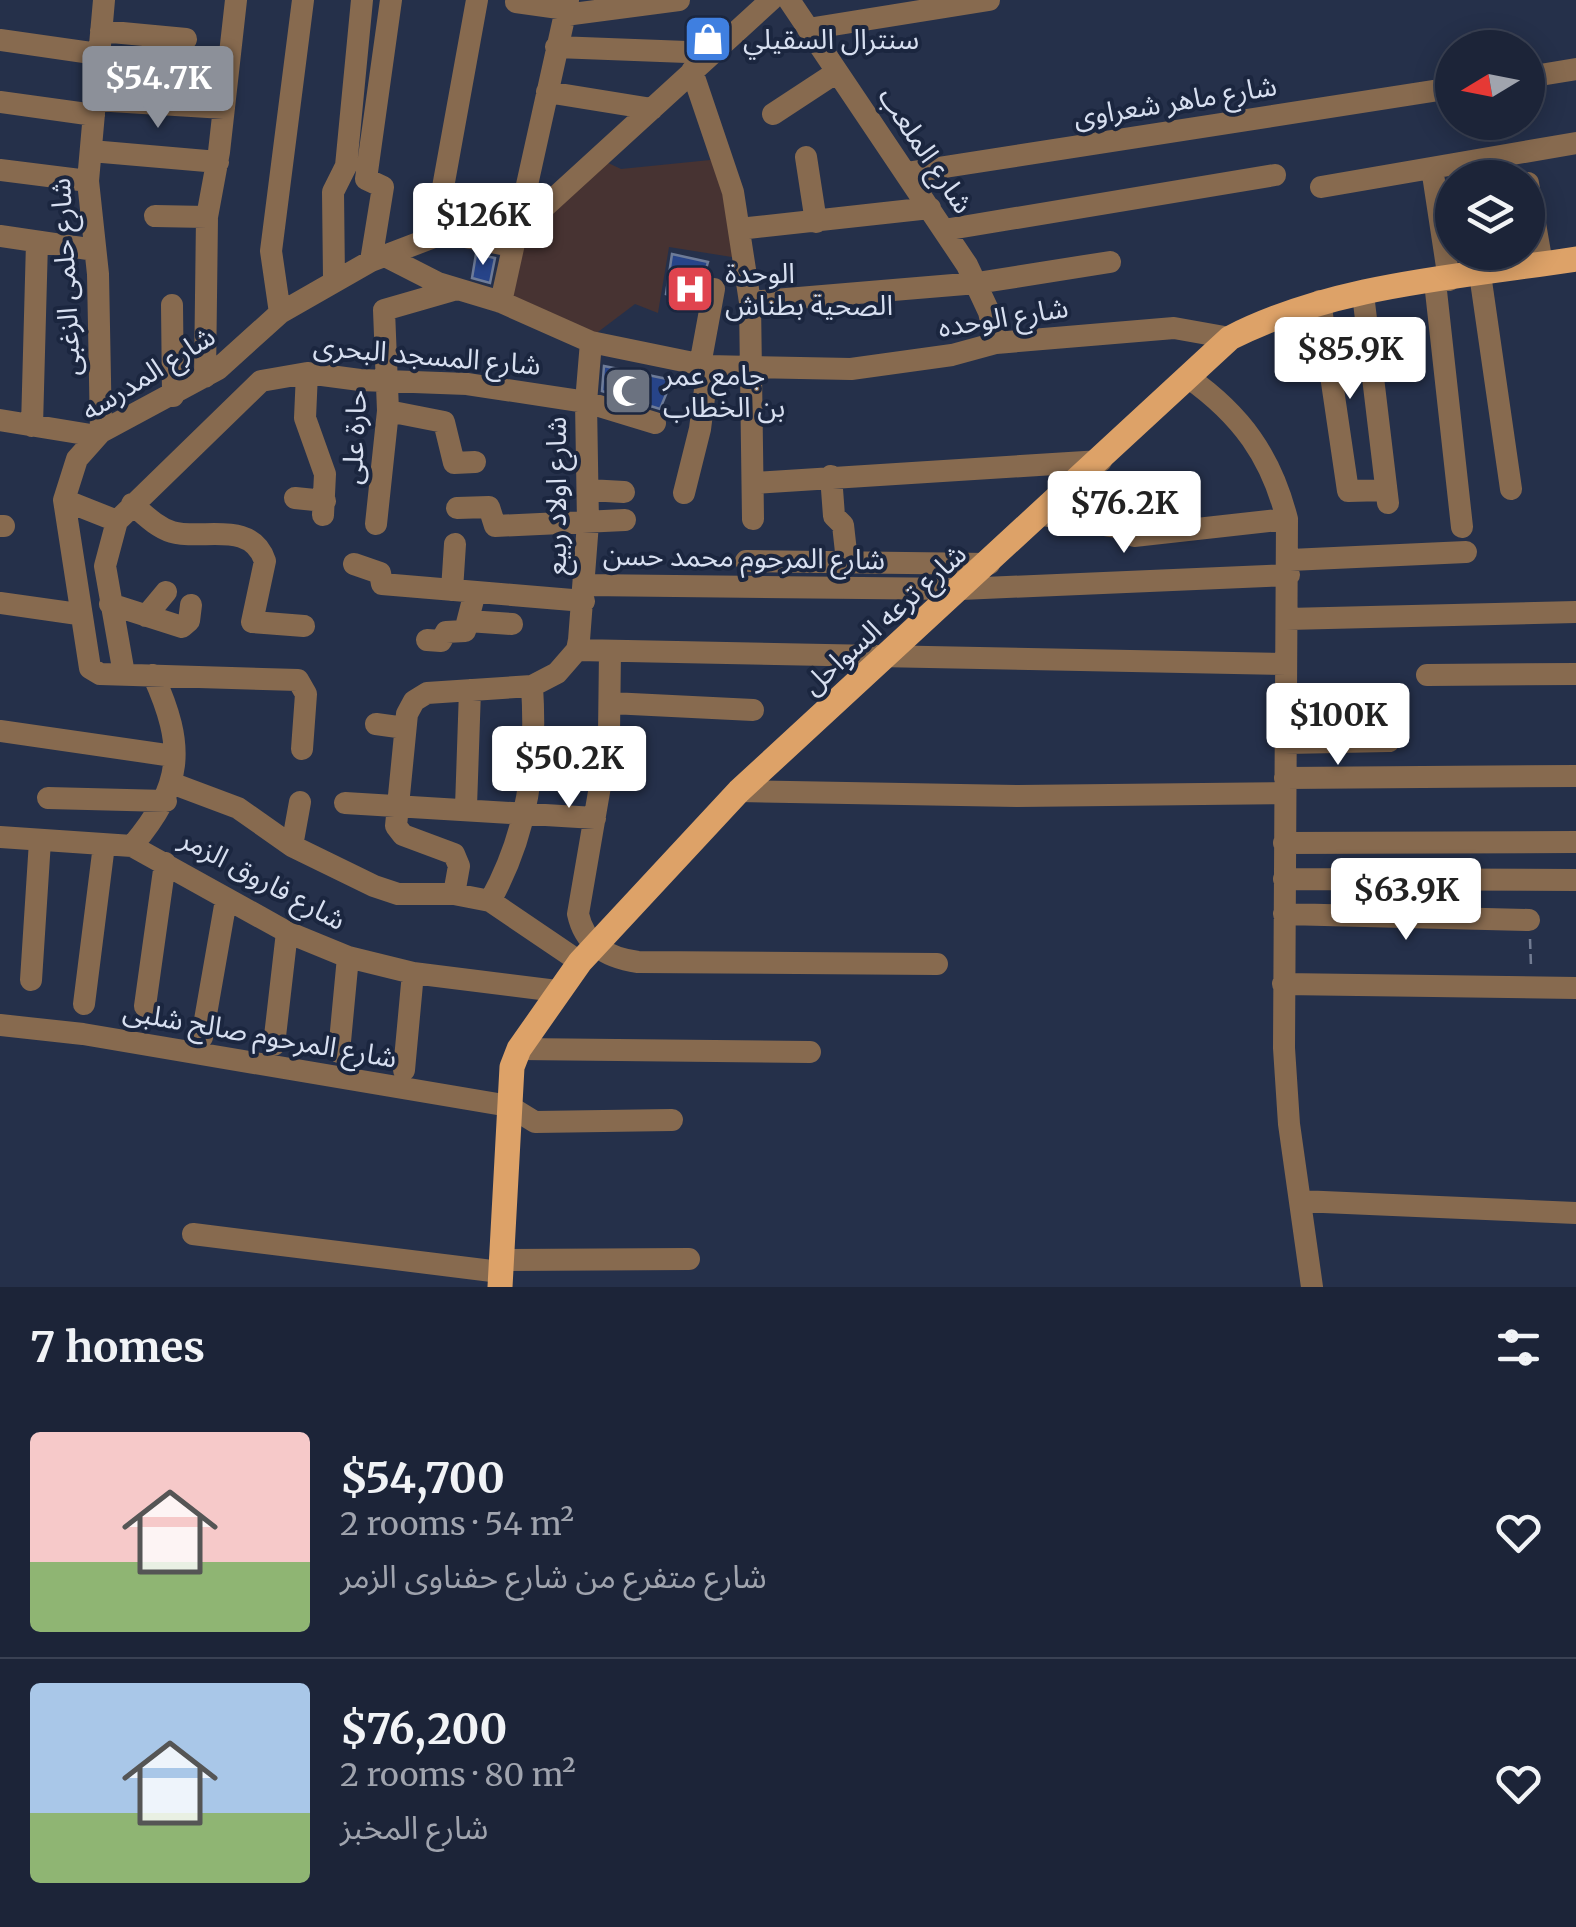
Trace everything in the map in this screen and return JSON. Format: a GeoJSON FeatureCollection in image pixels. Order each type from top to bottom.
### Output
{"type":"FeatureCollection","features":[{"type":"Feature","properties":{"kind":"main road","name":"شارع ترعه السواحل"},"geometry":{"type":"LineString","coordinates":[[1545,264],[1576,259]]}},
{"type":"Feature","properties":{"kind":"main road","name":"شارع ترعه السواحل"},"geometry":{"type":"LineString","coordinates":[[500,1273],[509,1106],[519,1049],[557,991],[588,954],[739,791],[1230,338],[1273,316],[1320,300],[1442,281],[1476,270]]}},
{"type":"Feature","properties":{"kind":"street","name":"شارع حلمى الزغبى"},"geometry":{"type":"LineString","coordinates":[[99,434],[88,181],[104,0]]}},
{"type":"Feature","properties":{"kind":"street"},"geometry":{"type":"LineString","coordinates":[[205,377],[207,218],[218,162],[236,0]]}},
{"type":"Feature","properties":{"kind":"street"},"geometry":{"type":"LineString","coordinates":[[280,313],[272,251],[303,0]]}},
{"type":"Feature","properties":{"kind":"street"},"geometry":{"type":"LineString","coordinates":[[334,278],[333,192],[346,166],[362,0]]}},
{"type":"Feature","properties":{"kind":"street"},"geometry":{"type":"LineString","coordinates":[[378,259],[383,188],[366,179],[391,0]]}},
{"type":"Feature","properties":{"kind":"street"},"geometry":{"type":"LineString","coordinates":[[477,0],[434,237],[514,240],[771,0]]}},
{"type":"Feature","properties":{"kind":"street"},"geometry":{"type":"LineString","coordinates":[[516,2],[566,8],[679,0]]}},
{"type":"Feature","properties":{"kind":"street","name":"شارع الملعب"},"geometry":{"type":"LineString","coordinates":[[788,0],[977,283],[996,342]]}},
{"type":"Feature","properties":{"kind":"street"},"geometry":{"type":"LineString","coordinates":[[808,29],[989,0]]}},
{"type":"Feature","properties":{"kind":"street"},"geometry":{"type":"LineString","coordinates":[[501,302],[566,8]]}},
{"type":"Feature","properties":{"kind":"street"},"geometry":{"type":"LineString","coordinates":[[0,40],[186,39]]}},
{"type":"Feature","properties":{"kind":"street"},"geometry":{"type":"LineString","coordinates":[[556,48],[713,53]]}},
{"type":"Feature","properties":{"kind":"street"},"geometry":{"type":"LineString","coordinates":[[1545,74],[1576,69]]}},
{"type":"Feature","properties":{"kind":"street"},"geometry":{"type":"LineString","coordinates":[[692,71],[722,152],[750,302],[753,519]]}},
{"type":"Feature","properties":{"kind":"street"},"geometry":{"type":"LineString","coordinates":[[773,114],[837,72]]}},
{"type":"Feature","properties":{"kind":"street","name":"شارع ماهر شعراوى"},"geometry":{"type":"LineString","coordinates":[[906,174],[1435,91]]}},
{"type":"Feature","properties":{"kind":"street"},"geometry":{"type":"LineString","coordinates":[[547,92],[652,109]]}},
{"type":"Feature","properties":{"kind":"street"},"geometry":{"type":"LineString","coordinates":[[0,102],[94,108],[224,108]]}},
{"type":"Feature","properties":{"kind":"street"},"geometry":{"type":"LineString","coordinates":[[1498,160],[1576,142]]}},
{"type":"Feature","properties":{"kind":"street"},"geometry":{"type":"LineString","coordinates":[[91,151],[218,162]]}},
{"type":"Feature","properties":{"kind":"street"},"geometry":{"type":"LineString","coordinates":[[1522,152],[1523,160]]}},
{"type":"Feature","properties":{"kind":"street"},"geometry":{"type":"LineString","coordinates":[[806,157],[816,222]]}},
{"type":"Feature","properties":{"kind":"street"},"geometry":{"type":"LineString","coordinates":[[1432,168],[1462,527]]}},
{"type":"Feature","properties":{"kind":"street"},"geometry":{"type":"LineString","coordinates":[[1321,187],[1435,168]]}},
{"type":"Feature","properties":{"kind":"street"},"geometry":{"type":"LineString","coordinates":[[0,170],[88,181]]}},
{"type":"Feature","properties":{"kind":"street"},"geometry":{"type":"LineString","coordinates":[[944,230],[1275,175]]}},
{"type":"Feature","properties":{"kind":"street"},"geometry":{"type":"LineString","coordinates":[[739,229],[930,208]]}},
{"type":"Feature","properties":{"kind":"street"},"geometry":{"type":"LineString","coordinates":[[155,216],[207,218]]}},
{"type":"Feature","properties":{"kind":"street"},"geometry":{"type":"LineString","coordinates":[[0,236],[94,250]]}},
{"type":"Feature","properties":{"kind":"street","name":"شارع المدرسه"},"geometry":{"type":"LineString","coordinates":[[124,674],[100,674],[86,661],[64,500],[78,459],[99,434],[205,377],[280,313],[334,278],[434,237]]}},
{"type":"Feature","properties":{"kind":"street"},"geometry":{"type":"LineString","coordinates":[[32,426],[37,242]]}},
{"type":"Feature","properties":{"kind":"street","name":"شارع الوحده"},"geometry":{"type":"LineString","coordinates":[[378,259],[501,302],[590,342],[704,365],[851,369],[902,364],[996,342],[1174,328],[1230,338]]}},
{"type":"Feature","properties":{"kind":"street"},"geometry":{"type":"LineString","coordinates":[[750,302],[977,283],[1110,262]]}},
{"type":"Feature","properties":{"kind":"street"},"geometry":{"type":"LineString","coordinates":[[1485,270],[1512,490]]}},
{"type":"Feature","properties":{"kind":"street","name":"حارة على"},"geometry":{"type":"LineString","coordinates":[[376,524],[388,411],[384,310],[457,289]]}},
{"type":"Feature","properties":{"kind":"street"},"geometry":{"type":"LineString","coordinates":[[684,493],[700,430],[714,289]]}},
{"type":"Feature","properties":{"kind":"street"},"geometry":{"type":"LineString","coordinates":[[1320,300],[1348,492],[1388,497],[1363,294]]}},
{"type":"Feature","properties":{"kind":"street"},"geometry":{"type":"LineString","coordinates":[[172,304],[173,396]]}},
{"type":"Feature","properties":{"kind":"street","name":"شارع اولاد ربيع"},"geometry":{"type":"LineString","coordinates":[[577,650],[585,593],[588,523],[586,402],[590,342]]}},
{"type":"Feature","properties":{"kind":"street"},"geometry":{"type":"LineString","coordinates":[[295,498],[324,508],[322,460],[305,418],[307,373]]}},
{"type":"Feature","properties":{"kind":"street","name":"شارع المسجد البحرى"},"geometry":{"type":"LineString","coordinates":[[124,513],[261,381],[307,373],[387,382],[468,384],[586,402],[655,423]]}},
{"type":"Feature","properties":{"kind":"street"},"geometry":{"type":"LineString","coordinates":[[1189,378],[1243,424],[1278,484],[1287,519],[1283,984],[1286,1086],[1312,1287]]}},
{"type":"Feature","properties":{"kind":"street"},"geometry":{"type":"LineString","coordinates":[[388,411],[444,422],[464,451]]}},
{"type":"Feature","properties":{"kind":"street"},"geometry":{"type":"LineString","coordinates":[[0,420],[99,434]]}},
{"type":"Feature","properties":{"kind":"street"},"geometry":{"type":"LineString","coordinates":[[753,483],[1101,461]]}},
{"type":"Feature","properties":{"kind":"street"},"geometry":{"type":"LineString","coordinates":[[831,476],[834,516],[842,525],[847,561]]}},
{"type":"Feature","properties":{"kind":"street"},"geometry":{"type":"LineString","coordinates":[[588,490],[624,492]]}},
{"type":"Feature","properties":{"kind":"street"},"geometry":{"type":"LineString","coordinates":[[64,500],[124,513],[170,531],[245,528],[265,561],[252,622],[304,626]]}},
{"type":"Feature","properties":{"kind":"street"},"geometry":{"type":"LineString","coordinates":[[457,508],[489,507],[495,526],[625,520]]}},
{"type":"Feature","properties":{"kind":"street"},"geometry":{"type":"LineString","coordinates":[[124,513],[105,566],[124,674],[298,680],[306,694],[302,748]]}},
{"type":"Feature","properties":{"kind":"street"},"geometry":{"type":"LineString","coordinates":[[1042,515],[1116,527],[1134,536],[1287,519]]}},
{"type":"Feature","properties":{"kind":"street"},"geometry":{"type":"LineString","coordinates":[[427,640],[442,642],[446,632],[464,632],[468,621],[456,544]]}},
{"type":"Feature","properties":{"kind":"street","name":"شارع المرحوم محمد حسن"},"geometry":{"type":"LineString","coordinates":[[354,564],[380,573],[382,584],[464,591],[961,589],[1289,568],[1466,552]]}},
{"type":"Feature","properties":{"kind":"street"},"geometry":{"type":"LineString","coordinates":[[746,561],[989,564]]}},
{"type":"Feature","properties":{"kind":"street"},"geometry":{"type":"LineString","coordinates":[[146,616],[166,592]]}},
{"type":"Feature","properties":{"kind":"street"},"geometry":{"type":"LineString","coordinates":[[0,603],[78,614]]}},
{"type":"Feature","properties":{"kind":"street"},"geometry":{"type":"LineString","coordinates":[[110,604],[182,627],[189,621],[190,605]]}},
{"type":"Feature","properties":{"kind":"street"},"geometry":{"type":"LineString","coordinates":[[1287,619],[1576,612]]}},
{"type":"Feature","properties":{"kind":"street"},"geometry":{"type":"LineString","coordinates":[[468,621],[512,624]]}},
{"type":"Feature","properties":{"kind":"street"},"geometry":{"type":"LineString","coordinates":[[454,894],[458,860],[449,850],[399,831],[395,804],[405,728],[414,701],[426,693],[532,686],[558,673],[577,650],[1286,664]]}},
{"type":"Feature","properties":{"kind":"street"},"geometry":{"type":"LineString","coordinates":[[588,954],[578,914],[611,703],[610,651]]}},
{"type":"Feature","properties":{"kind":"street"},"geometry":{"type":"LineString","coordinates":[[1427,675],[1576,674]]}},
{"type":"Feature","properties":{"kind":"street"},"geometry":{"type":"LineString","coordinates":[[132,846],[170,792],[173,756],[169,710],[154,675]]}},
{"type":"Feature","properties":{"kind":"street"},"geometry":{"type":"LineString","coordinates":[[490,901],[505,875],[526,812],[533,771],[532,686]]}},
{"type":"Feature","properties":{"kind":"street"},"geometry":{"type":"LineString","coordinates":[[466,808],[470,690]]}},
{"type":"Feature","properties":{"kind":"street"},"geometry":{"type":"LineString","coordinates":[[611,703],[753,710]]}},
{"type":"Feature","properties":{"kind":"street"},"geometry":{"type":"LineString","coordinates":[[376,724],[405,728]]}},
{"type":"Feature","properties":{"kind":"street"},"geometry":{"type":"LineString","coordinates":[[0,732],[173,756]]}},
{"type":"Feature","properties":{"kind":"street"},"geometry":{"type":"LineString","coordinates":[[1286,743],[1389,741]]}},
{"type":"Feature","properties":{"kind":"street"},"geometry":{"type":"LineString","coordinates":[[739,791],[1017,796],[1576,776]]}},
{"type":"Feature","properties":{"kind":"street"},"geometry":{"type":"LineString","coordinates":[[48,798],[170,792],[238,808],[292,846],[374,886],[413,896],[454,894],[490,901],[588,954],[638,962],[938,964]]}},
{"type":"Feature","properties":{"kind":"street"},"geometry":{"type":"LineString","coordinates":[[292,846],[300,802]]}},
{"type":"Feature","properties":{"kind":"street"},"geometry":{"type":"LineString","coordinates":[[344,802],[595,818]]}},
{"type":"Feature","properties":{"kind":"street","name":"شارع فاروق الزمر"},"geometry":{"type":"LineString","coordinates":[[0,838],[132,846],[287,932],[348,957],[413,973],[557,991]]}},
{"type":"Feature","properties":{"kind":"street"},"geometry":{"type":"LineString","coordinates":[[32,980],[40,840]]}},
{"type":"Feature","properties":{"kind":"street"},"geometry":{"type":"LineString","coordinates":[[1284,843],[1576,842]]}},
{"type":"Feature","properties":{"kind":"street"},"geometry":{"type":"LineString","coordinates":[[84,1004],[104,846]]}},
{"type":"Feature","properties":{"kind":"street"},"geometry":{"type":"LineString","coordinates":[[145,1006],[166,863]]}},
{"type":"Feature","properties":{"kind":"street"},"geometry":{"type":"LineString","coordinates":[[1284,879],[1576,880]]}},
{"type":"Feature","properties":{"kind":"street"},"geometry":{"type":"LineString","coordinates":[[202,1037],[226,900]]}},
{"type":"Feature","properties":{"kind":"street"},"geometry":{"type":"LineString","coordinates":[[1284,914],[1529,920]]}},
{"type":"Feature","properties":{"kind":"street"},"geometry":{"type":"LineString","coordinates":[[274,1045],[287,932]]}},
{"type":"Feature","properties":{"kind":"street"},"geometry":{"type":"LineString","coordinates":[[339,1052],[348,957]]}},
{"type":"Feature","properties":{"kind":"street"},"geometry":{"type":"LineString","coordinates":[[404,1070],[413,973]]}},
{"type":"Feature","properties":{"kind":"street"},"geometry":{"type":"LineString","coordinates":[[1283,984],[1576,988]]}},
{"type":"Feature","properties":{"kind":"street","name":"شارع المرحوم صالح شلبى"},"geometry":{"type":"LineString","coordinates":[[0,1025],[83,1034],[509,1106],[535,1122],[672,1120]]}},
{"type":"Feature","properties":{"kind":"street"},"geometry":{"type":"LineString","coordinates":[[519,1049],[810,1052]]}},
{"type":"Feature","properties":{"kind":"street"},"geometry":{"type":"LineString","coordinates":[[1300,1201],[1576,1213]]}},
{"type":"Feature","properties":{"kind":"street"},"geometry":{"type":"LineString","coordinates":[[193,1234],[500,1273],[689,1259]]}},
{"type":"Feature","properties":{"kind":"shaded area"},"geometry":{"type":"Polygon","coordinates":[[[720,159],[738,258],[669,247],[658,313],[635,304],[590,338],[509,298],[519,238],[604,161],[621,169],[720,159]]]}},
{"type":"Feature","properties":{"kind":"building"},"geometry":{"type":"Polygon","coordinates":[[[476,254],[495,258],[490,283],[472,278],[476,254]]]}},
{"type":"Feature","properties":{"kind":"building"},"geometry":{"type":"Polygon","coordinates":[[[672,254],[708,262],[696,303],[666,294],[672,254]]]}},
{"type":"Feature","properties":{"kind":"building"},"geometry":{"type":"Polygon","coordinates":[[[604,366],[672,380],[660,409],[602,391],[604,366]]]}},
{"type":"Feature","properties":{"kind":"place","name":"سنترال السقيلي"},"geometry":{"type":"Point","coordinates":[708,39]}},
{"type":"Feature","properties":{"kind":"place","name":"الوحدة الصحية بطناش"},"geometry":{"type":"Point","coordinates":[690,289]}},
{"type":"Feature","properties":{"kind":"place","name":"جامع عمر بن الخطاب"},"geometry":{"type":"Point","coordinates":[628,391]}}]}
